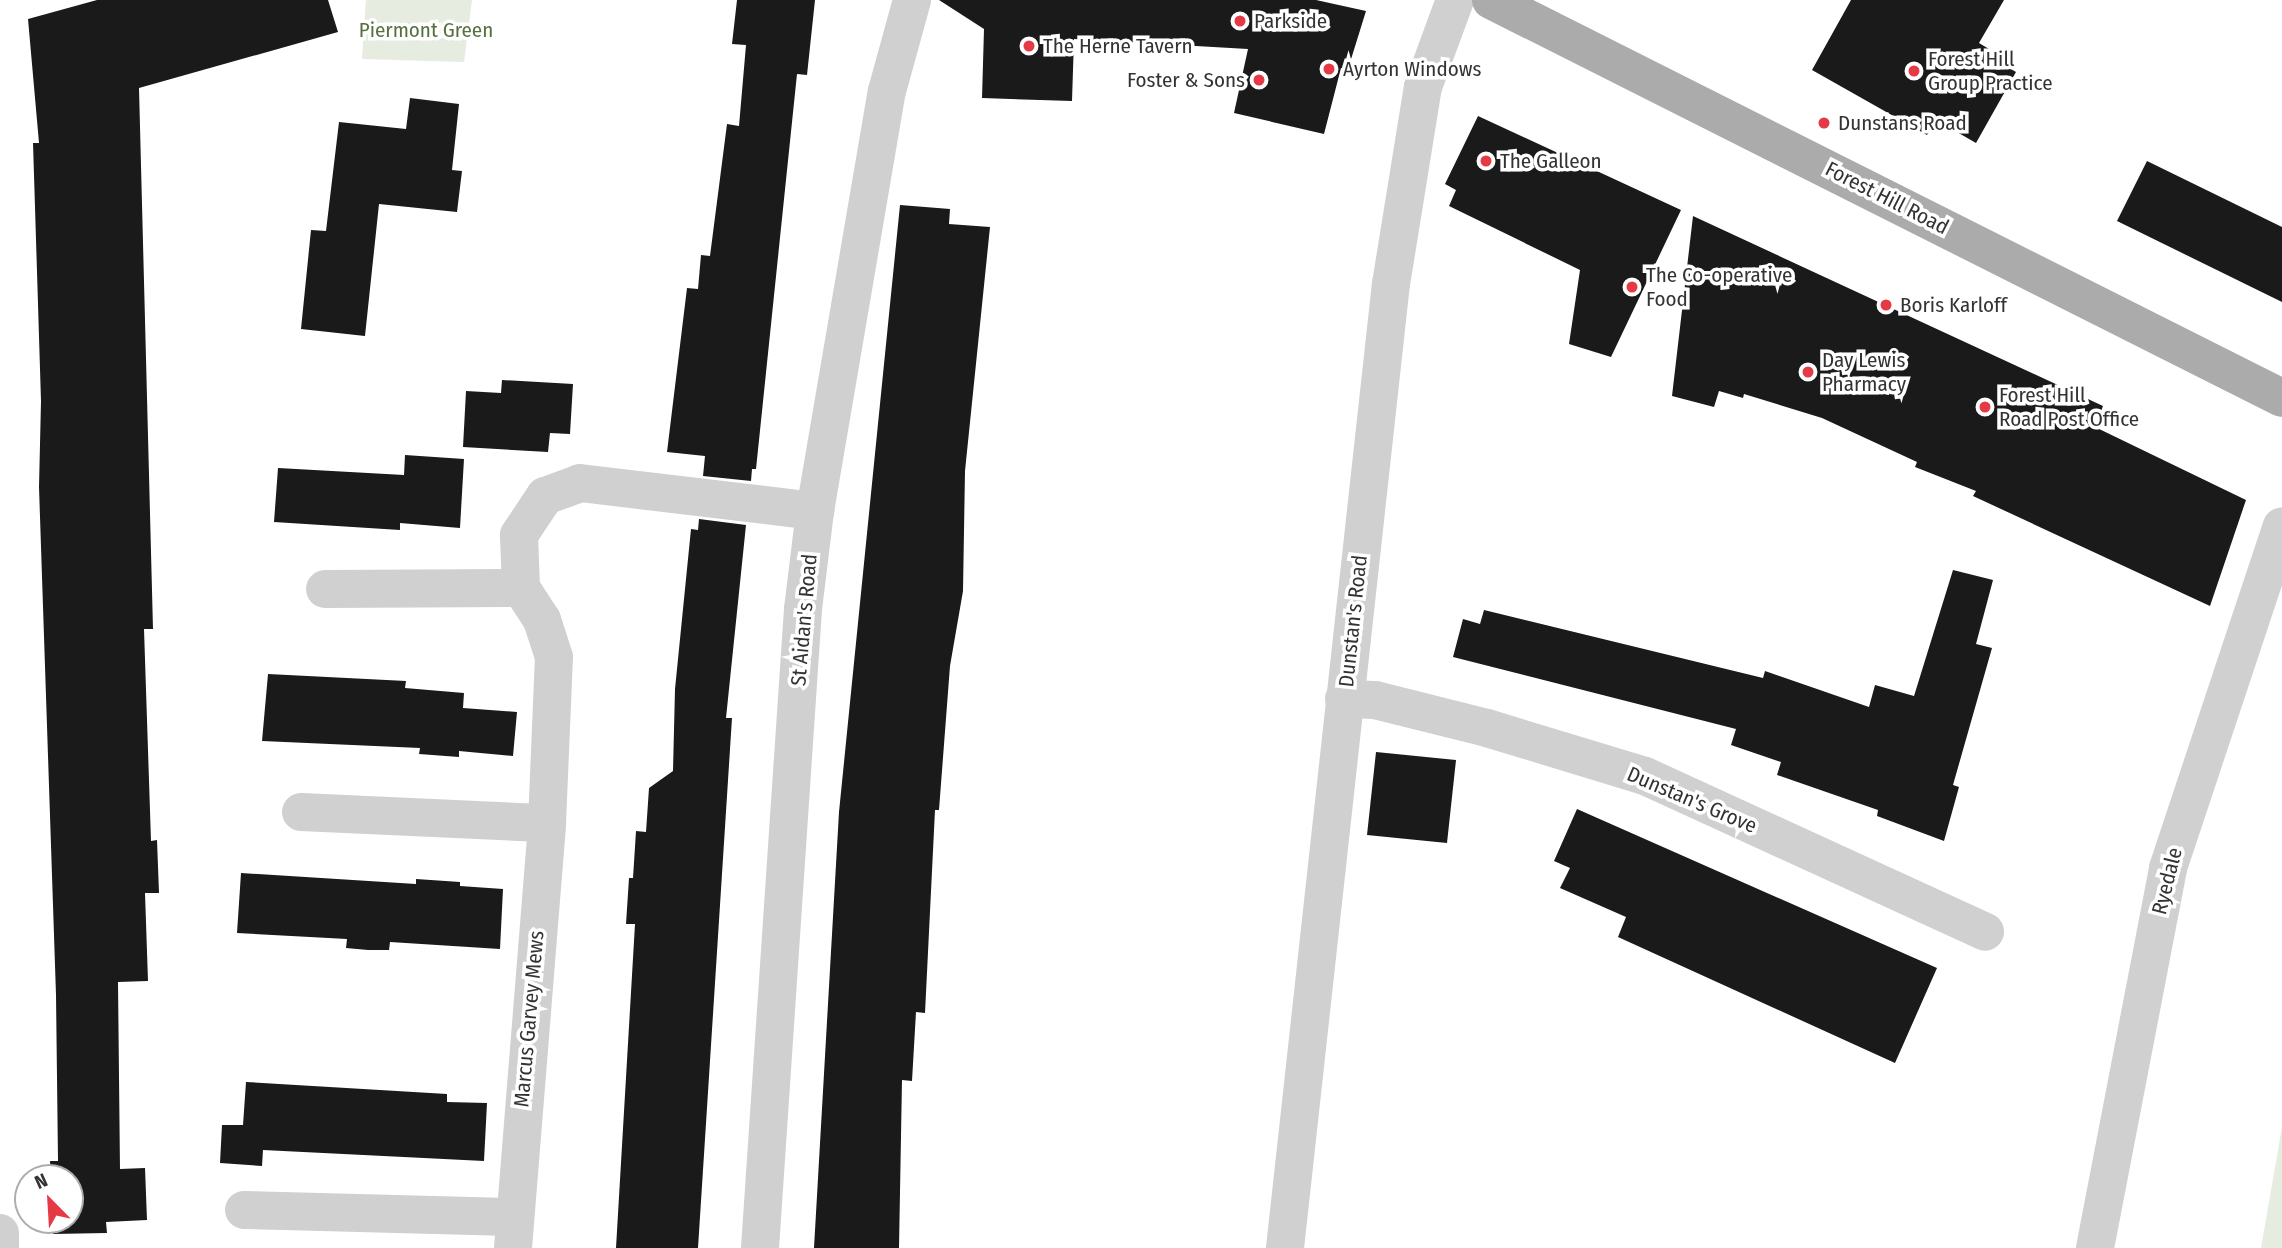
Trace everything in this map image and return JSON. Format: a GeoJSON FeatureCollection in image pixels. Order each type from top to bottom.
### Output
{"type":"FeatureCollection","features":[{"type":"Feature","properties":{"kind":"main road","name":"Forest Hill Road"},"geometry":{"type":"LineString","coordinates":[[1491,0],[2282,398]]}},
{"type":"Feature","properties":{"kind":"street","name":"St Aidan's Road"},"geometry":{"type":"LineString","coordinates":[[760,1248],[803,608],[815,511],[887,91],[912,0]]}},
{"type":"Feature","properties":{"kind":"street","name":"Dunstan's Road"},"geometry":{"type":"LineString","coordinates":[[1285,1248],[1391,284],[1423,87],[1455,0]]}},
{"type":"Feature","properties":{"kind":"street"},"geometry":{"type":"LineString","coordinates":[[326,589],[520,588],[519,535],[545,496],[580,483],[815,511]]}},
{"type":"Feature","properties":{"kind":"street","name":"Ryedale"},"geometry":{"type":"LineString","coordinates":[[2095,1248],[2168,868],[2282,526]]}},
{"type":"Feature","properties":{"kind":"street","name":"Marcus Garvey Mews"},"geometry":{"type":"LineString","coordinates":[[244,1210],[514,1232],[547,822],[554,657],[542,620],[520,588]]}},
{"type":"Feature","properties":{"kind":"street","name":"Dunstan's Grove"},"geometry":{"type":"LineString","coordinates":[[1345,699],[1388,703],[1645,776],[1985,932]]}},
{"type":"Feature","properties":{"kind":"street"},"geometry":{"type":"LineString","coordinates":[[300,812],[547,822]]}},
{"type":"Feature","properties":{"kind":"street"},"geometry":{"type":"LineString","coordinates":[[0,1233],[0,1248]]}},
{"type":"Feature","properties":{"kind":"green space","name":"Piermont Green"},"geometry":{"type":"Polygon","coordinates":[[[366,0],[472,0],[464,62],[362,59],[366,0]]]}},
{"type":"Feature","properties":{"kind":"green space"},"geometry":{"type":"Polygon","coordinates":[[[2282,1127],[2282,1248],[2261,1248],[2282,1127]]]}},
{"type":"Feature","properties":{"kind":"building"},"geometry":{"type":"Polygon","coordinates":[[[97,0],[328,0],[338,32],[139,88],[153,629],[144,629],[151,841],[157,840],[159,893],[145,893],[148,981],[118,982],[120,1169],[145,1168],[147,1220],[106,1222],[107,1233],[84,1233],[84,1164],[50,1164],[50,1161],[58,1161],[56,995],[39,487],[41,401],[33,143],[39,143],[28,19],[97,0]]]}},
{"type":"Feature","properties":{"kind":"building"},"geometry":{"type":"Polygon","coordinates":[[[737,0],[815,0],[807,75],[797,74],[756,469],[752,469],[751,481],[703,476],[705,456],[667,452],[687,288],[698,289],[701,255],[710,256],[727,124],[739,126],[746,45],[732,44],[737,0]]]}},
{"type":"Feature","properties":{"kind":"building"},"geometry":{"type":"Polygon","coordinates":[[[939,0],[1316,0],[1366,11],[1348,69],[1341,68],[1324,134],[1234,113],[1248,49],[1074,39],[1072,101],[982,98],[984,29],[939,0]]]}},
{"type":"Feature","properties":{"kind":"building","name":"Forest Hill Group Practice"},"geometry":{"type":"Polygon","coordinates":[[[1851,0],[2004,0],[1979,43],[2004,58],[2001,63],[2016,72],[1976,143],[1936,120],[1927,135],[1812,70],[1851,0]]]}},
{"type":"Feature","properties":{"kind":"building"},"geometry":{"type":"Polygon","coordinates":[[[410,98],[459,104],[452,170],[462,171],[457,212],[379,204],[365,336],[301,329],[311,230],[326,231],[339,122],[406,129],[410,98]]]}},
{"type":"Feature","properties":{"kind":"building"},"geometry":{"type":"Polygon","coordinates":[[[1478,116],[1681,210],[1611,357],[1569,344],[1580,270],[1449,206],[1456,190],[1445,184],[1478,116]]]}},
{"type":"Feature","properties":{"kind":"building"},"geometry":{"type":"Polygon","coordinates":[[[2147,161],[2282,227],[2282,302],[2117,221],[2147,161]]]}},
{"type":"Feature","properties":{"kind":"building"},"geometry":{"type":"Polygon","coordinates":[[[900,205],[950,209],[949,224],[990,227],[965,471],[963,591],[950,666],[939,810],[935,810],[925,1013],[916,1012],[912,1081],[902,1080],[899,1248],[814,1248],[839,812],[900,205]]]}},
{"type":"Feature","properties":{"kind":"building"},"geometry":{"type":"Polygon","coordinates":[[[1693,216],[2103,406],[2095,427],[2246,500],[2210,606],[1973,496],[1976,491],[1915,467],[1917,462],[1822,418],[1744,394],[1743,398],[1719,391],[1714,407],[1672,396],[1693,216]]]}},
{"type":"Feature","properties":{"kind":"building"},"geometry":{"type":"Polygon","coordinates":[[[502,380],[573,384],[570,434],[550,433],[548,452],[463,447],[466,391],[501,393],[502,380]]]}},
{"type":"Feature","properties":{"kind":"building"},"geometry":{"type":"Polygon","coordinates":[[[405,455],[464,459],[460,528],[400,523],[400,530],[274,522],[278,468],[404,475],[405,455]]]}},
{"type":"Feature","properties":{"kind":"building"},"geometry":{"type":"Polygon","coordinates":[[[699,519],[746,525],[726,718],[732,718],[698,1248],[616,1248],[635,924],[626,924],[629,878],[633,878],[636,831],[646,832],[649,788],[673,771],[675,689],[691,529],[698,530],[699,519]]]}},
{"type":"Feature","properties":{"kind":"building"},"geometry":{"type":"Polygon","coordinates":[[[1953,570],[1993,580],[1976,644],[1992,648],[1953,785],[1959,787],[1944,841],[1877,816],[1878,810],[1777,775],[1781,762],[1731,745],[1736,729],[1453,657],[1463,619],[1480,624],[1484,610],[1763,678],[1765,671],[1869,707],[1875,685],[1914,696],[1953,570]]]}},
{"type":"Feature","properties":{"kind":"building"},"geometry":{"type":"Polygon","coordinates":[[[268,674],[406,681],[405,688],[464,693],[463,708],[517,712],[513,756],[459,751],[459,757],[419,754],[420,748],[262,741],[268,674]]]}},
{"type":"Feature","properties":{"kind":"building"},"geometry":{"type":"Polygon","coordinates":[[[1376,752],[1456,760],[1447,843],[1367,835],[1376,752]]]}},
{"type":"Feature","properties":{"kind":"building"},"geometry":{"type":"Polygon","coordinates":[[[1577,809],[1937,968],[1895,1063],[1618,937],[1626,917],[1560,888],[1570,868],[1554,861],[1577,809]]]}},
{"type":"Feature","properties":{"kind":"building"},"geometry":{"type":"Polygon","coordinates":[[[241,873],[416,884],[416,879],[503,889],[500,949],[390,942],[389,950],[368,950],[346,948],[347,939],[237,933],[241,873]]]}},
{"type":"Feature","properties":{"kind":"building"},"geometry":{"type":"Polygon","coordinates":[[[246,1082],[447,1094],[447,1102],[487,1103],[484,1161],[263,1150],[262,1166],[220,1163],[222,1125],[243,1125],[246,1082]]]}},
{"type":"Feature","properties":{"kind":"place","name":"Parkside"},"geometry":{"type":"Point","coordinates":[1240,21]}},
{"type":"Feature","properties":{"kind":"place","name":"The Herne Tavern"},"geometry":{"type":"Point","coordinates":[1029,46]}},
{"type":"Feature","properties":{"kind":"place","name":"Ayrton Windows"},"geometry":{"type":"Point","coordinates":[1329,69]}},
{"type":"Feature","properties":{"kind":"place","name":"Forest Hill Group Practice"},"geometry":{"type":"Point","coordinates":[1914,71]}},
{"type":"Feature","properties":{"kind":"place","name":"Foster & Sons"},"geometry":{"type":"Point","coordinates":[1259,80]}},
{"type":"Feature","properties":{"kind":"place","name":"Dunstans Road"},"geometry":{"type":"Point","coordinates":[1824,123]}},
{"type":"Feature","properties":{"kind":"place","name":"The Galleon"},"geometry":{"type":"Point","coordinates":[1486,161]}},
{"type":"Feature","properties":{"kind":"place","name":"The Co-operative Food"},"geometry":{"type":"Point","coordinates":[1632,287]}},
{"type":"Feature","properties":{"kind":"place","name":"Boris Karloff"},"geometry":{"type":"Point","coordinates":[1886,305]}},
{"type":"Feature","properties":{"kind":"place","name":"Day Lewis Pharmacy"},"geometry":{"type":"Point","coordinates":[1808,372]}},
{"type":"Feature","properties":{"kind":"place","name":"Forest Hill Road Post Office"},"geometry":{"type":"Point","coordinates":[1985,407]}}]}
